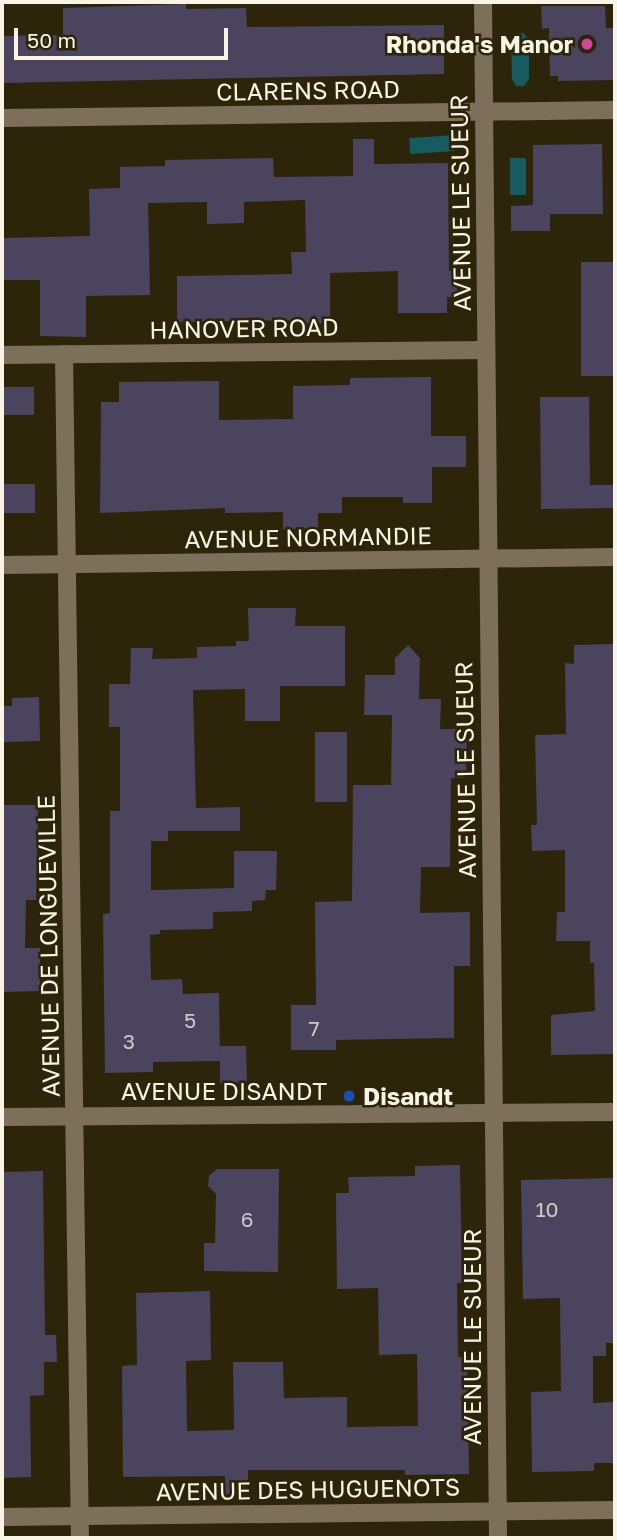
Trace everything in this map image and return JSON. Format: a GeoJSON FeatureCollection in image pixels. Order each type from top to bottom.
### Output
{"type":"FeatureCollection","features":[{"type":"Feature","properties":{"kind":"street","name":"AVENUE LE SUEUR"},"geometry":{"type":"LineString","coordinates":[[482,2],[498,1538]]}},
{"type":"Feature","properties":{"kind":"street","name":"CLARENS ROAD"},"geometry":{"type":"LineString","coordinates":[[2,118],[615,110]]}},
{"type":"Feature","properties":{"kind":"street","name":"HANOVER ROAD"},"geometry":{"type":"LineString","coordinates":[[2,355],[486,350]]}},
{"type":"Feature","properties":{"kind":"street","name":"AVENUE DE LONGUEVILLE"},"geometry":{"type":"LineString","coordinates":[[64,354],[80,1538]]}},
{"type":"Feature","properties":{"kind":"street","name":"AVENUE NORMANDIE"},"geometry":{"type":"LineString","coordinates":[[2,565],[615,558]]}},
{"type":"Feature","properties":{"kind":"street","name":"AVENUE DISANDT"},"geometry":{"type":"LineString","coordinates":[[2,1117],[615,1112]]}},
{"type":"Feature","properties":{"kind":"street","name":"AVENUE DES HUGUENOTS"},"geometry":{"type":"LineString","coordinates":[[2,1517],[615,1510]]}},
{"type":"Feature","properties":{"kind":"water"},"geometry":{"type":"Polygon","coordinates":[[[517,33],[523,33],[529,39],[529,79],[524,86],[516,86],[512,79],[511,39],[517,33]]]}},
{"type":"Feature","properties":{"kind":"water"},"geometry":{"type":"Polygon","coordinates":[[[454,135],[455,151],[410,154],[409,138],[454,135]]]}},
{"type":"Feature","properties":{"kind":"water"},"geometry":{"type":"Polygon","coordinates":[[[510,158],[526,158],[526,195],[510,195],[510,158]]]}},
{"type":"Feature","properties":{"kind":"building"},"geometry":{"type":"Polygon","coordinates":[[[186,4],[186,9],[246,8],[247,27],[444,25],[444,74],[2,83],[2,36],[63,35],[63,8],[186,4]]]}},
{"type":"Feature","properties":{"kind":"building","name":"Rhonda's Manor"},"geometry":{"type":"Polygon","coordinates":[[[541,6],[605,6],[606,28],[615,28],[615,80],[558,81],[558,76],[550,76],[549,28],[542,29],[541,6]]]}},
{"type":"Feature","properties":{"kind":"building"},"geometry":{"type":"Polygon","coordinates":[[[353,139],[374,139],[374,164],[448,163],[449,271],[457,271],[457,297],[447,297],[447,313],[398,313],[398,271],[330,273],[330,323],[299,324],[299,320],[177,322],[177,276],[292,274],[291,252],[306,252],[305,200],[244,202],[244,223],[207,224],[207,202],[148,203],[150,295],[86,296],[86,337],[40,336],[40,280],[2,280],[2,238],[90,236],[89,189],[120,188],[120,167],[165,166],[165,160],[273,158],[274,177],[353,176],[353,139]]]}},
{"type":"Feature","properties":{"kind":"building"},"geometry":{"type":"Polygon","coordinates":[[[602,144],[603,214],[550,214],[550,231],[511,231],[511,206],[533,205],[533,145],[602,144]]]}},
{"type":"Feature","properties":{"kind":"building"},"geometry":{"type":"Polygon","coordinates":[[[581,262],[615,262],[615,376],[581,376],[581,262]]]}},
{"type":"Feature","properties":{"kind":"building"},"geometry":{"type":"Polygon","coordinates":[[[431,377],[431,436],[466,436],[466,467],[432,467],[432,503],[403,503],[403,497],[342,497],[342,513],[318,513],[318,528],[283,529],[283,512],[225,513],[225,508],[100,513],[101,402],[119,402],[119,382],[219,381],[219,420],[293,419],[293,386],[350,385],[350,378],[431,377]]]}},
{"type":"Feature","properties":{"kind":"building"},"geometry":{"type":"Polygon","coordinates":[[[2,387],[34,387],[34,415],[2,415],[2,387]]]}},
{"type":"Feature","properties":{"kind":"building"},"geometry":{"type":"Polygon","coordinates":[[[540,397],[589,397],[590,485],[615,485],[615,508],[541,509],[540,397]]]}},
{"type":"Feature","properties":{"kind":"building"},"geometry":{"type":"Polygon","coordinates":[[[2,484],[35,484],[35,513],[2,513],[2,484]]]}},
{"type":"Feature","properties":{"kind":"building"},"geometry":{"type":"Polygon","coordinates":[[[248,608],[296,608],[295,626],[345,626],[345,686],[280,686],[280,721],[245,721],[245,689],[193,690],[196,808],[240,807],[240,831],[168,831],[168,841],[151,841],[151,890],[234,888],[234,851],[277,851],[276,890],[266,890],[265,900],[252,901],[252,911],[213,912],[213,929],[160,930],[160,934],[150,935],[151,980],[182,979],[183,994],[219,993],[220,1057],[220,1046],[246,1046],[247,1082],[220,1083],[220,1061],[153,1062],[153,1072],[105,1073],[103,914],[110,913],[110,811],[120,811],[120,727],[109,727],[109,684],[130,684],[131,648],[153,648],[152,659],[197,658],[197,647],[236,646],[236,641],[249,641],[248,608]]]}},
{"type":"Feature","properties":{"kind":"building"},"geometry":{"type":"Polygon","coordinates":[[[615,644],[615,1054],[551,1055],[551,1015],[595,1011],[594,963],[590,963],[590,941],[556,941],[557,912],[565,912],[565,850],[532,851],[531,825],[537,825],[535,735],[566,734],[565,663],[574,664],[574,645],[615,644]]]}},
{"type":"Feature","properties":{"kind":"building"},"geometry":{"type":"Polygon","coordinates":[[[408,645],[420,658],[419,699],[441,699],[440,729],[467,729],[466,778],[451,778],[450,867],[421,867],[420,913],[470,912],[470,966],[454,966],[454,1038],[336,1040],[336,1050],[291,1050],[291,1005],[316,1005],[315,902],[352,901],[353,785],[391,785],[392,715],[364,715],[365,675],[395,675],[395,658],[408,645]]]}},
{"type":"Feature","properties":{"kind":"building"},"geometry":{"type":"Polygon","coordinates":[[[39,697],[40,741],[2,742],[2,706],[12,706],[12,698],[39,697]]]}},
{"type":"Feature","properties":{"kind":"building"},"geometry":{"type":"Polygon","coordinates":[[[315,732],[347,732],[347,802],[315,802],[315,732]]]}},
{"type":"Feature","properties":{"kind":"building"},"geometry":{"type":"Polygon","coordinates":[[[2,805],[38,805],[36,900],[26,900],[25,948],[40,948],[40,991],[2,992],[2,805]]]}},
{"type":"Feature","properties":{"kind":"building"},"geometry":{"type":"Polygon","coordinates":[[[460,1165],[462,1283],[457,1283],[458,1357],[467,1357],[469,1474],[405,1475],[405,1470],[248,1470],[248,1494],[225,1494],[225,1476],[123,1477],[122,1366],[137,1365],[136,1293],[210,1291],[211,1360],[186,1361],[187,1431],[234,1430],[233,1362],[283,1362],[284,1398],[347,1397],[347,1427],[418,1426],[417,1354],[379,1355],[378,1288],[337,1289],[336,1193],[349,1193],[348,1177],[415,1176],[415,1166],[460,1165]]]}},
{"type":"Feature","properties":{"kind":"building"},"geometry":{"type":"Polygon","coordinates":[[[217,1169],[279,1169],[278,1272],[204,1271],[204,1243],[215,1243],[216,1194],[208,1186],[209,1176],[217,1169]]]}},
{"type":"Feature","properties":{"kind":"building"},"geometry":{"type":"Polygon","coordinates":[[[43,1171],[45,1335],[56,1335],[57,1362],[44,1362],[44,1395],[30,1396],[31,1477],[2,1478],[2,1172],[43,1171]]]}},
{"type":"Feature","properties":{"kind":"building"},"geometry":{"type":"Polygon","coordinates":[[[615,1178],[615,1343],[606,1343],[606,1356],[593,1356],[593,1403],[615,1402],[615,1463],[594,1463],[594,1471],[532,1472],[531,1392],[561,1391],[560,1298],[523,1299],[521,1180],[615,1178]]]}},
{"type":"Feature","properties":{"kind":"place","name":"Rhonda's Manor"},"geometry":{"type":"Point","coordinates":[587,44]}},
{"type":"Feature","properties":{"kind":"place","name":"Disandt"},"geometry":{"type":"Point","coordinates":[349,1096]}}]}
